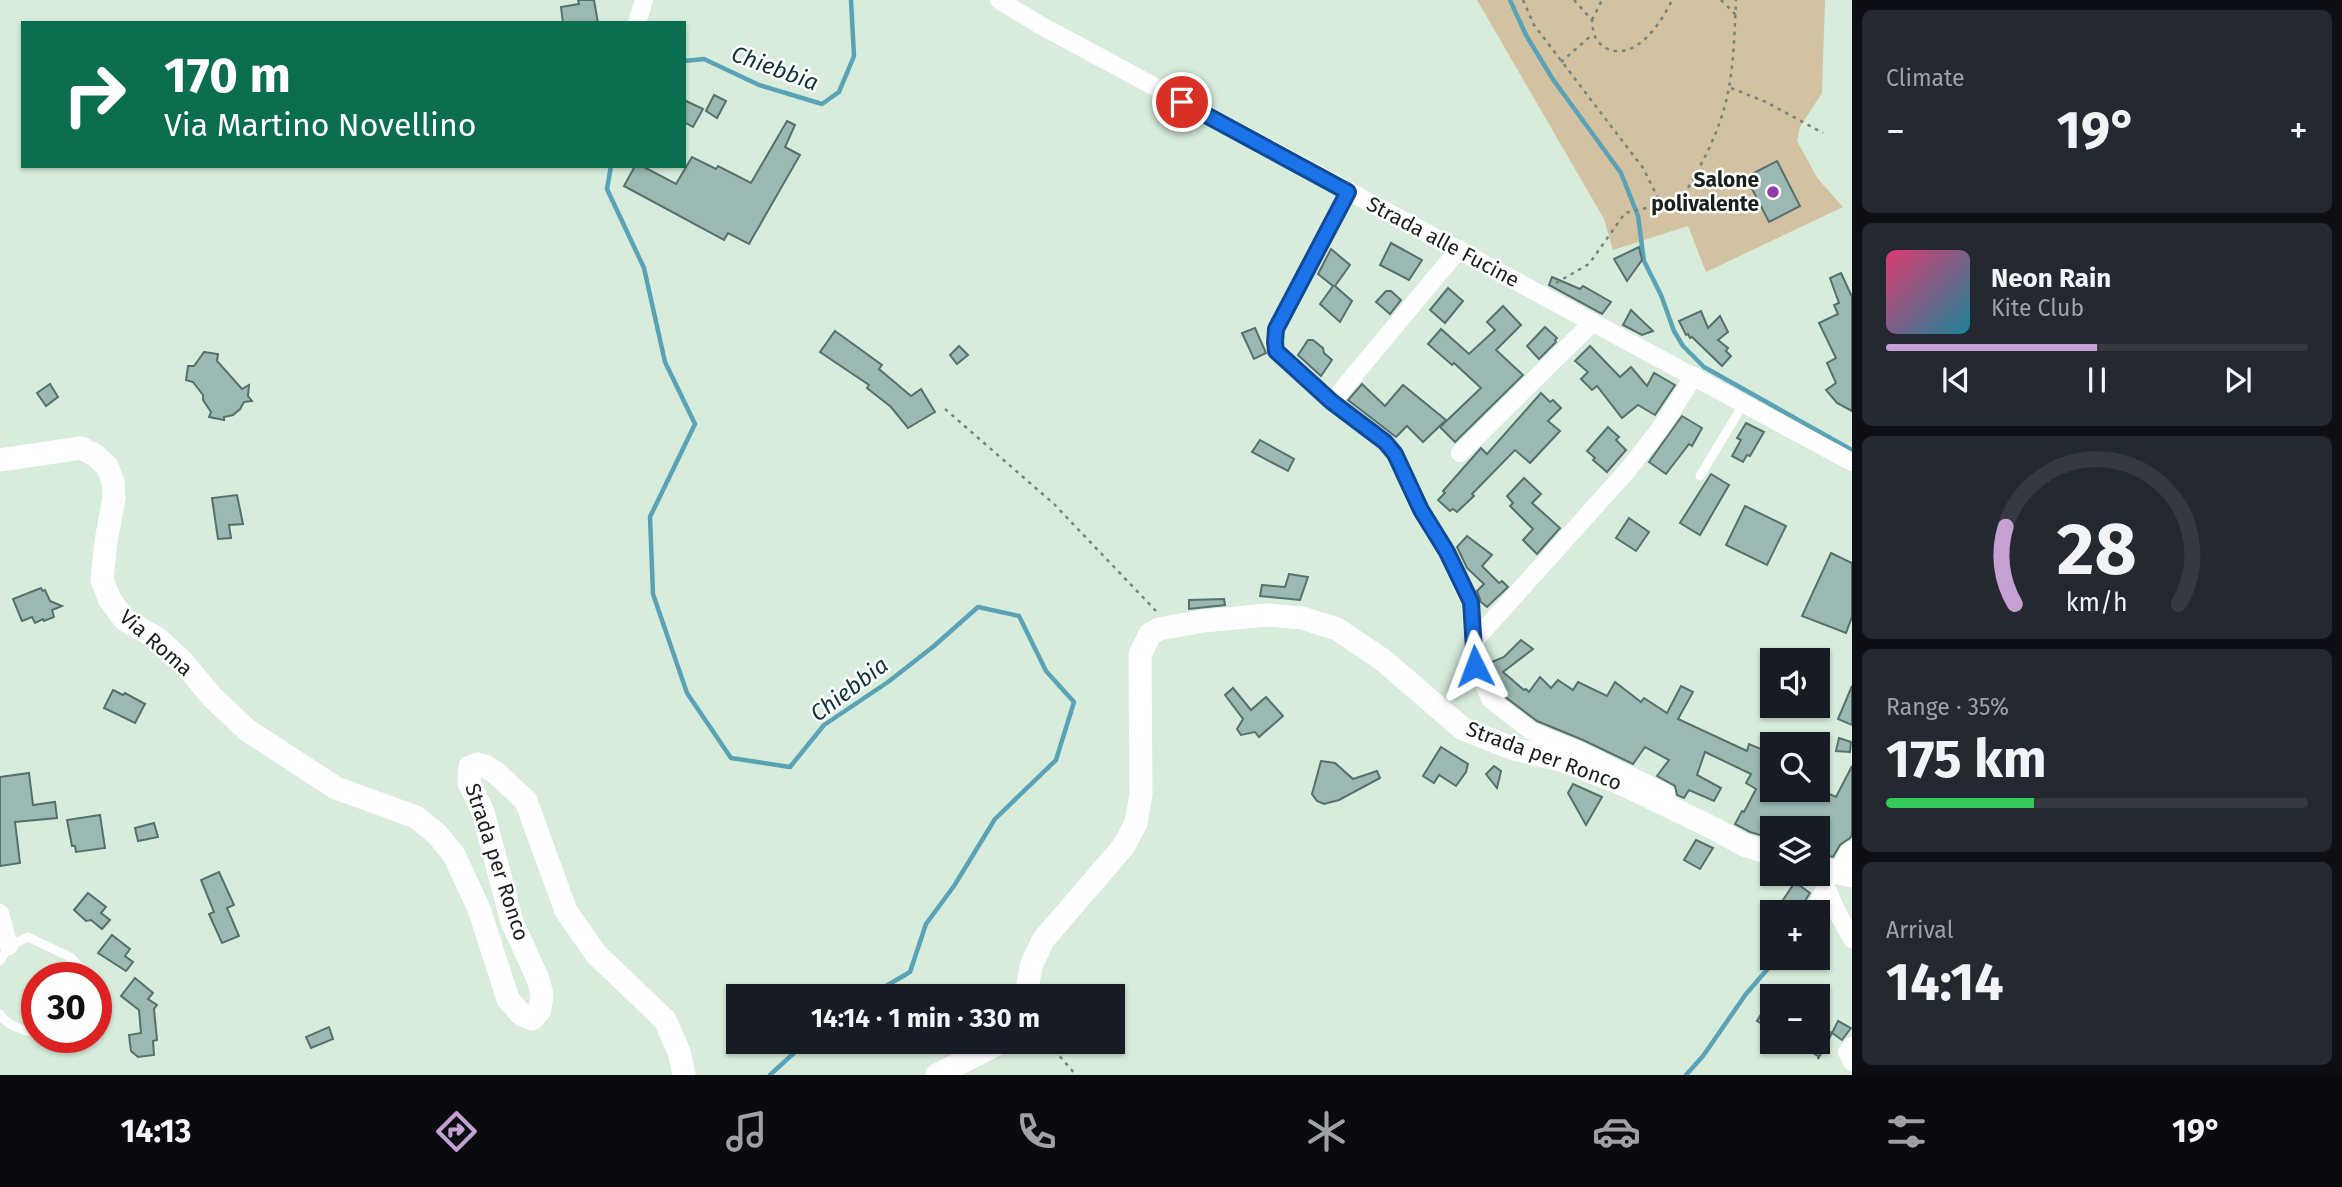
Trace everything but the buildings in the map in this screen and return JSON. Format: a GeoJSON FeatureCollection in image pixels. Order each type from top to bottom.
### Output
{"type":"FeatureCollection","features":[{"type":"Feature","properties":{"kind":"street"},"geometry":{"type":"LineString","coordinates":[[638,21],[644,0]]}},
{"type":"Feature","properties":{"kind":"street","name":"Strada alle Fucine"},"geometry":{"type":"LineString","coordinates":[[999,0],[1040,25],[1348,192],[1459,249],[1852,462]]}},
{"type":"Feature","properties":{"kind":"street"},"geometry":{"type":"LineString","coordinates":[[1348,192],[1276,329],[1276,351],[1332,402],[1385,442],[1395,454],[1421,510],[1447,552],[1471,602],[1475,666],[1490,700],[1531,731],[1577,750],[1669,795],[1705,816],[1715,829]]}},
{"type":"Feature","properties":{"kind":"street"},"geometry":{"type":"LineString","coordinates":[[1332,402],[1459,249]]}},
{"type":"Feature","properties":{"kind":"street"},"geometry":{"type":"LineString","coordinates":[[1460,453],[1593,322]]}},
{"type":"Feature","properties":{"kind":"street"},"geometry":{"type":"LineString","coordinates":[[1474,641],[1626,472],[1660,429],[1694,376]]}},
{"type":"Feature","properties":{"kind":"street","name":"Via Roma"},"geometry":{"type":"LineString","coordinates":[[0,460],[81,448],[95,455],[107,466],[113,482],[114,498],[102,580],[110,600],[125,620],[157,638],[183,662],[212,697],[247,730],[336,788]]}},
{"type":"Feature","properties":{"kind":"street","name":"Strada per Ronco"},"geometry":{"type":"LineString","coordinates":[[1028,984],[1031,966],[1043,940],[1123,847],[1136,822],[1140,794],[1140,655],[1150,634],[1170,626],[1268,615],[1302,618],[1337,629],[1383,660],[1463,729],[1514,749],[1561,760],[1597,773],[1744,845],[1760,850]]}},
{"type":"Feature","properties":{"kind":"street","name":"Strada per Ronco"},"geometry":{"type":"LineString","coordinates":[[336,788],[416,817],[438,834],[454,855],[479,909],[508,999],[521,1014],[532,1019],[540,1010],[542,995],[538,979],[512,922],[483,811],[469,783],[470,767],[478,764],[496,773],[526,801],[566,911],[596,954],[665,1020],[679,1052],[684,1075]]}},
{"type":"Feature","properties":{"kind":"street"},"geometry":{"type":"LineString","coordinates":[[1820,900],[1831,875],[1852,852]]}},
{"type":"Feature","properties":{"kind":"street"},"geometry":{"type":"LineString","coordinates":[[1831,875],[1837,912],[1852,939]]}},
{"type":"Feature","properties":{"kind":"street"},"geometry":{"type":"LineString","coordinates":[[0,913],[5,954]]}},
{"type":"Feature","properties":{"kind":"street"},"geometry":{"type":"LineString","coordinates":[[1852,1046],[1847,1052],[1852,1062]]}},
{"type":"Feature","properties":{"kind":"street"},"geometry":{"type":"LineString","coordinates":[[937,1075],[978,1054]]}},
{"type":"Feature","properties":{"kind":"lane"},"geometry":{"type":"LineString","coordinates":[[1700,476],[1744,403]]}},
{"type":"Feature","properties":{"kind":"lane"},"geometry":{"type":"LineString","coordinates":[[5,954],[28,937],[75,962]]}},
{"type":"Feature","properties":{"kind":"lane"},"geometry":{"type":"LineString","coordinates":[[0,1014],[4,1021],[21,1028]]}},
{"type":"Feature","properties":{"kind":"path"},"geometry":{"type":"LineString","coordinates":[[1523,0],[1534,25],[1643,168],[1661,204]]}},
{"type":"Feature","properties":{"kind":"path"},"geometry":{"type":"LineString","coordinates":[[1574,0],[1592,20]]}},
{"type":"Feature","properties":{"kind":"path"},"geometry":{"type":"LineString","coordinates":[[1602,0],[1592,20],[1596,41],[1609,49],[1625,51],[1640,43],[1657,26],[1672,0]]}},
{"type":"Feature","properties":{"kind":"path"},"geometry":{"type":"LineString","coordinates":[[1721,0],[1736,15]]}},
{"type":"Feature","properties":{"kind":"path"},"geometry":{"type":"LineString","coordinates":[[1540,293],[1588,264],[1625,214],[1678,198],[1686,191],[1723,117],[1731,88],[1736,40],[1736,0]]}},
{"type":"Feature","properties":{"kind":"path"},"geometry":{"type":"LineString","coordinates":[[1561,62],[1593,34]]}},
{"type":"Feature","properties":{"kind":"path"},"geometry":{"type":"LineString","coordinates":[[1731,88],[1766,102],[1823,132]]}},
{"type":"Feature","properties":{"kind":"path"},"geometry":{"type":"LineString","coordinates":[[945,409],[1054,504],[1170,626]]}},
{"type":"Feature","properties":{"kind":"path"},"geometry":{"type":"LineString","coordinates":[[1058,1054],[1076,1075]]}},
{"type":"Feature","properties":{"kind":"shaded area"},"geometry":{"type":"Polygon","coordinates":[[[1477,0],[1825,0],[1822,93],[1800,127],[1797,141],[1818,179],[1843,207],[1706,272],[1688,226],[1613,250],[1604,219],[1477,0]]]}},
{"type":"Feature","properties":{"kind":"waterway","name":"Chiebbia"},"geometry":{"type":"LineString","coordinates":[[686,61],[704,59],[759,85],[822,104],[839,92],[854,56],[851,0]]}},
{"type":"Feature","properties":{"kind":"waterway"},"geometry":{"type":"LineString","coordinates":[[1510,0],[1526,35],[1552,78],[1621,173],[1638,216],[1644,261],[1683,346],[1704,367],[1852,450]]}},
{"type":"Feature","properties":{"kind":"waterway","name":"Chiebbia"},"geometry":{"type":"LineString","coordinates":[[611,168],[607,189],[644,268],[665,362],[695,424],[650,517],[653,594],[687,693],[731,758],[790,767],[824,725],[888,682],[978,607],[1019,616],[1046,671],[1074,702],[1056,760],[995,819],[954,886],[926,924],[910,972],[890,984]]}},
{"type":"Feature","properties":{"kind":"waterway"},"geometry":{"type":"LineString","coordinates":[[1686,1075],[1767,970]]}},
{"type":"Feature","properties":{"kind":"waterway","name":"Chiebbia"},"geometry":{"type":"LineString","coordinates":[[770,1075],[793,1054]]}},
{"type":"Feature","properties":{"kind":"place","name":"Salone polivalente"},"geometry":{"type":"Point","coordinates":[1773,192]}},
{"type":"Feature","properties":{"kind":"route"},"geometry":{"type":"LineString","coordinates":[[1182,102],[1348,192],[1276,329],[1276,351],[1332,402],[1385,442],[1395,454],[1421,510],[1447,552],[1471,602],[1475,666]]}}]}
